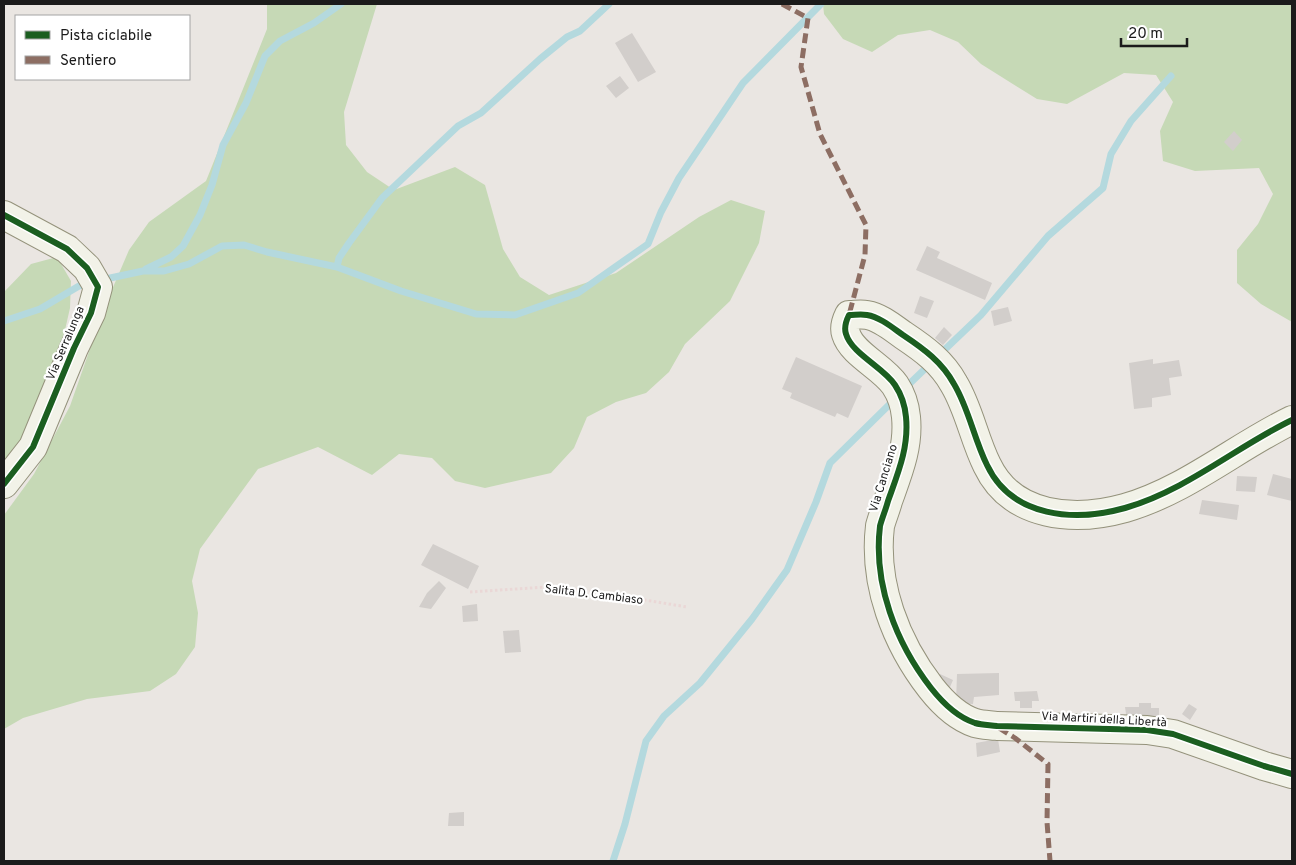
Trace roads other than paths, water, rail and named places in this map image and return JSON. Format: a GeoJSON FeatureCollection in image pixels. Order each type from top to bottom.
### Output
{"type":"FeatureCollection","features":[{"type":"Feature","properties":{"kind":"street","name":"Via Serralunga"},"geometry":{"type":"LineString","coordinates":[[4,216],[67,249],[87,268],[98,287],[91,313],[74,348],[33,447],[4,484]]}},
{"type":"Feature","properties":{"kind":"street","name":"Via Canciano"},"geometry":{"type":"LineString","coordinates":[[997,726],[974,723],[956,713],[940,700],[911,659],[893,623],[884,590],[879,545],[881,523],[904,454],[906,417],[903,400],[896,385],[859,351],[846,333],[848,315],[868,315],[878,319],[926,350],[941,364],[955,385],[987,466],[998,484],[1009,495],[1023,504],[1056,515],[1075,516],[1124,508],[1154,498],[1209,469],[1292,420]]}},
{"type":"Feature","properties":{"kind":"street","name":"Via Martiri della Libertà"},"geometry":{"type":"LineString","coordinates":[[997,726],[1147,730],[1174,734],[1292,774]]}},
{"type":"Feature","properties":{"kind":"waterway"},"geometry":{"type":"LineString","coordinates":[[146,269],[171,257],[183,246],[200,215],[212,185],[223,145],[246,103],[265,56],[280,41],[314,23],[341,4]]}},
{"type":"Feature","properties":{"kind":"waterway"},"geometry":{"type":"LineString","coordinates":[[337,267],[339,258],[382,198],[458,126],[481,113],[540,59],[567,37],[580,31],[609,4]]}},
{"type":"Feature","properties":{"kind":"waterway"},"geometry":{"type":"LineString","coordinates":[[101,280],[143,271],[164,271],[189,264],[222,246],[244,245],[267,252],[337,267],[401,291],[476,314],[515,315],[578,293],[648,244],[661,212],[679,178],[743,83],[821,4]]}},
{"type":"Feature","properties":{"kind":"waterway"},"geometry":{"type":"LineString","coordinates":[[938,356],[981,315],[1048,236],[1103,188],[1111,154],[1131,121],[1171,76]]}},
{"type":"Feature","properties":{"kind":"waterway"},"geometry":{"type":"LineString","coordinates":[[4,321],[40,309],[79,286],[90,283]]}},
{"type":"Feature","properties":{"kind":"waterway"},"geometry":{"type":"LineString","coordinates":[[904,389],[930,364]]}},
{"type":"Feature","properties":{"kind":"waterway"},"geometry":{"type":"LineString","coordinates":[[613,861],[625,824],[646,741],[664,716],[700,683],[752,619],[787,570],[816,502],[830,463],[895,399]]}}]}
